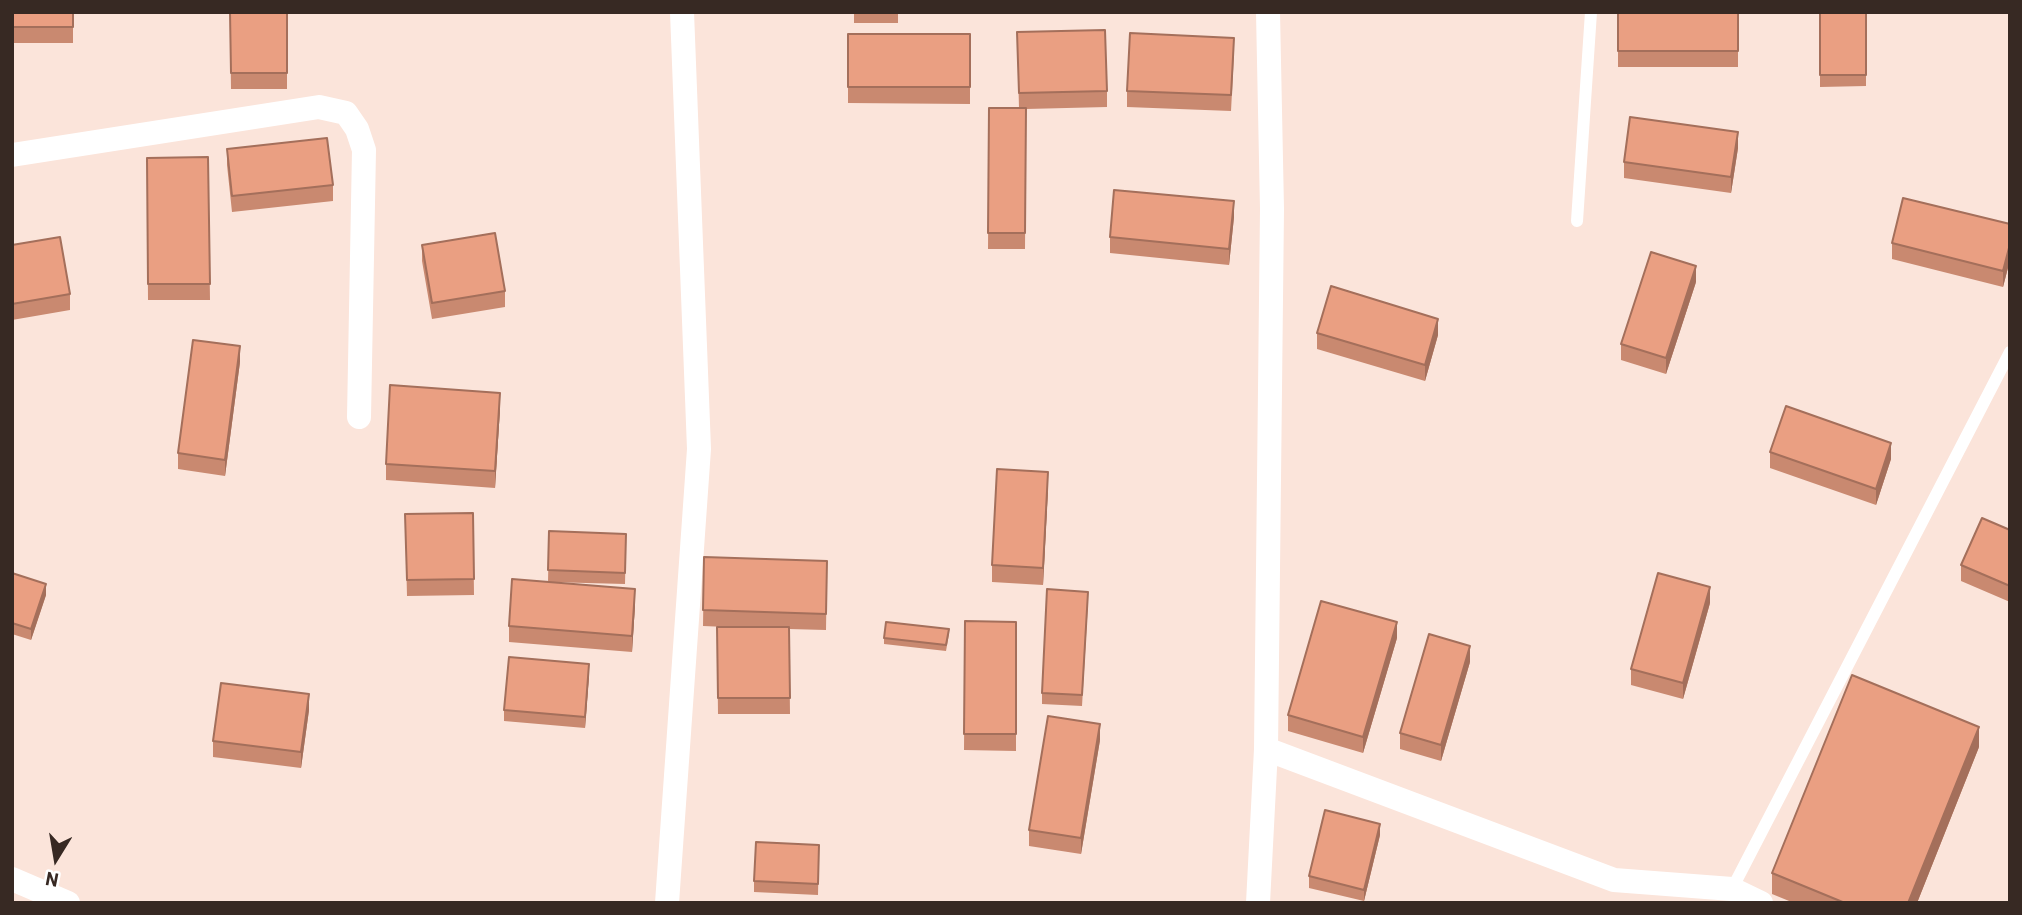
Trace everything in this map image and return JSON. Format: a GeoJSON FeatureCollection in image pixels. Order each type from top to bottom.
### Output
{"type":"FeatureCollection","features":[{"type":"Feature","properties":{"kind":"street"},"geometry":{"type":"LineString","coordinates":[[667,903],[699,449],[682,12]]}},
{"type":"Feature","properties":{"kind":"street"},"geometry":{"type":"LineString","coordinates":[[1258,903],[1266,749],[1272,209],[1268,12]]}},
{"type":"Feature","properties":{"kind":"street"},"geometry":{"type":"LineString","coordinates":[[12,155],[319,107],[346,113],[357,129],[364,150],[359,416]]}},
{"type":"Feature","properties":{"kind":"street"},"geometry":{"type":"LineString","coordinates":[[1266,749],[1611,892],[1732,889],[1761,903]]}},
{"type":"Feature","properties":{"kind":"street"},"geometry":{"type":"LineString","coordinates":[[12,879],[68,903]]}},
{"type":"Feature","properties":{"kind":"lane"},"geometry":{"type":"LineString","coordinates":[[1577,221],[1591,12]]}},
{"type":"Feature","properties":{"kind":"lane"},"geometry":{"type":"LineString","coordinates":[[1732,889],[2010,352]]}},
{"type":"Feature","properties":{"kind":"building"},"geometry":{"type":"Polygon","coordinates":[[[12,12],[73,12],[73,27],[12,27],[12,12]]]}},
{"type":"Feature","properties":{"kind":"building"},"geometry":{"type":"Polygon","coordinates":[[[230,12],[287,12],[287,73],[231,73],[230,12]]]}},
{"type":"Feature","properties":{"kind":"building"},"geometry":{"type":"Polygon","coordinates":[[[1618,12],[1738,12],[1738,51],[1618,51],[1618,12]]]}},
{"type":"Feature","properties":{"kind":"building"},"geometry":{"type":"Polygon","coordinates":[[[1820,12],[1866,12],[1866,75],[1820,75],[1820,12]]]}},
{"type":"Feature","properties":{"kind":"building"},"geometry":{"type":"Polygon","coordinates":[[[1105,30],[1107,91],[1019,93],[1017,32],[1105,30]]]}},
{"type":"Feature","properties":{"kind":"building"},"geometry":{"type":"Polygon","coordinates":[[[1130,33],[1234,38],[1231,95],[1127,91],[1130,33]]]}},
{"type":"Feature","properties":{"kind":"building"},"geometry":{"type":"Polygon","coordinates":[[[848,34],[970,34],[970,87],[848,87],[848,34]]]}},
{"type":"Feature","properties":{"kind":"building"},"geometry":{"type":"Polygon","coordinates":[[[989,108],[1026,108],[1025,233],[988,233],[989,108]]]}},
{"type":"Feature","properties":{"kind":"building"},"geometry":{"type":"Polygon","coordinates":[[[1630,117],[1738,132],[1731,177],[1624,162],[1630,117]]]}},
{"type":"Feature","properties":{"kind":"building"},"geometry":{"type":"Polygon","coordinates":[[[327,138],[333,185],[232,196],[227,149],[327,138]]]}},
{"type":"Feature","properties":{"kind":"building"},"geometry":{"type":"Polygon","coordinates":[[[208,157],[210,284],[148,284],[147,158],[208,157]]]}},
{"type":"Feature","properties":{"kind":"building"},"geometry":{"type":"Polygon","coordinates":[[[1114,190],[1234,201],[1229,249],[1110,237],[1114,190]]]}},
{"type":"Feature","properties":{"kind":"building"},"geometry":{"type":"Polygon","coordinates":[[[1903,198],[2010,224],[2010,244],[2003,271],[1892,243],[1903,198]]]}},
{"type":"Feature","properties":{"kind":"building"},"geometry":{"type":"Polygon","coordinates":[[[495,233],[505,291],[432,303],[422,245],[495,233]]]}},
{"type":"Feature","properties":{"kind":"building"},"geometry":{"type":"Polygon","coordinates":[[[60,237],[70,294],[12,304],[12,245],[60,237]]]}},
{"type":"Feature","properties":{"kind":"building"},"geometry":{"type":"Polygon","coordinates":[[[1651,252],[1696,266],[1666,358],[1621,344],[1651,252]]]}},
{"type":"Feature","properties":{"kind":"building"},"geometry":{"type":"Polygon","coordinates":[[[1331,286],[1438,319],[1425,365],[1317,333],[1331,286]]]}},
{"type":"Feature","properties":{"kind":"building"},"geometry":{"type":"Polygon","coordinates":[[[193,340],[240,346],[225,460],[178,453],[193,340]]]}},
{"type":"Feature","properties":{"kind":"building"},"geometry":{"type":"Polygon","coordinates":[[[390,385],[500,393],[495,471],[386,464],[390,385]]]}},
{"type":"Feature","properties":{"kind":"building"},"geometry":{"type":"Polygon","coordinates":[[[1786,406],[1891,443],[1876,489],[1770,452],[1786,406]]]}},
{"type":"Feature","properties":{"kind":"building"},"geometry":{"type":"Polygon","coordinates":[[[997,469],[1048,472],[1043,568],[992,565],[997,469]]]}},
{"type":"Feature","properties":{"kind":"building"},"geometry":{"type":"Polygon","coordinates":[[[473,513],[474,579],[407,580],[405,514],[473,513]]]}},
{"type":"Feature","properties":{"kind":"building"},"geometry":{"type":"Polygon","coordinates":[[[1982,518],[2010,530],[2010,586],[1961,565],[1982,518]]]}},
{"type":"Feature","properties":{"kind":"building"},"geometry":{"type":"Polygon","coordinates":[[[549,531],[626,534],[625,573],[548,570],[549,531]]]}},
{"type":"Feature","properties":{"kind":"building"},"geometry":{"type":"Polygon","coordinates":[[[704,557],[827,561],[826,614],[703,610],[704,557]]]}},
{"type":"Feature","properties":{"kind":"building"},"geometry":{"type":"Polygon","coordinates":[[[12,573],[46,584],[31,629],[12,623],[12,573]]]}},
{"type":"Feature","properties":{"kind":"building"},"geometry":{"type":"Polygon","coordinates":[[[1658,573],[1710,587],[1683,683],[1631,669],[1658,573]]]}},
{"type":"Feature","properties":{"kind":"building"},"geometry":{"type":"Polygon","coordinates":[[[512,579],[635,589],[632,636],[509,626],[512,579]]]}},
{"type":"Feature","properties":{"kind":"building"},"geometry":{"type":"Polygon","coordinates":[[[1047,589],[1088,592],[1082,695],[1042,693],[1047,589]]]}},
{"type":"Feature","properties":{"kind":"building"},"geometry":{"type":"Polygon","coordinates":[[[1321,601],[1397,622],[1363,737],[1288,715],[1321,601]]]}},
{"type":"Feature","properties":{"kind":"building"},"geometry":{"type":"Polygon","coordinates":[[[965,621],[1016,622],[1016,734],[964,734],[965,621]]]}},
{"type":"Feature","properties":{"kind":"building"},"geometry":{"type":"Polygon","coordinates":[[[886,622],[949,629],[946,645],[884,638],[886,622]]]}},
{"type":"Feature","properties":{"kind":"building"},"geometry":{"type":"Polygon","coordinates":[[[717,627],[789,627],[790,698],[718,698],[717,627]]]}},
{"type":"Feature","properties":{"kind":"building"},"geometry":{"type":"Polygon","coordinates":[[[1429,634],[1470,646],[1441,745],[1400,733],[1429,634]]]}},
{"type":"Feature","properties":{"kind":"building"},"geometry":{"type":"Polygon","coordinates":[[[509,657],[589,664],[585,717],[504,710],[509,657]]]}},
{"type":"Feature","properties":{"kind":"building"},"geometry":{"type":"Polygon","coordinates":[[[1852,675],[1979,727],[1908,903],[1845,903],[1772,873],[1852,675]]]}},
{"type":"Feature","properties":{"kind":"building"},"geometry":{"type":"Polygon","coordinates":[[[221,683],[309,694],[301,752],[213,741],[221,683]]]}},
{"type":"Feature","properties":{"kind":"building"},"geometry":{"type":"Polygon","coordinates":[[[1048,716],[1100,724],[1081,838],[1029,830],[1048,716]]]}},
{"type":"Feature","properties":{"kind":"building"},"geometry":{"type":"Polygon","coordinates":[[[1325,810],[1380,824],[1364,890],[1309,876],[1325,810]]]}},
{"type":"Feature","properties":{"kind":"building"},"geometry":{"type":"Polygon","coordinates":[[[756,842],[819,845],[818,884],[754,881],[756,842]]]}}]}
